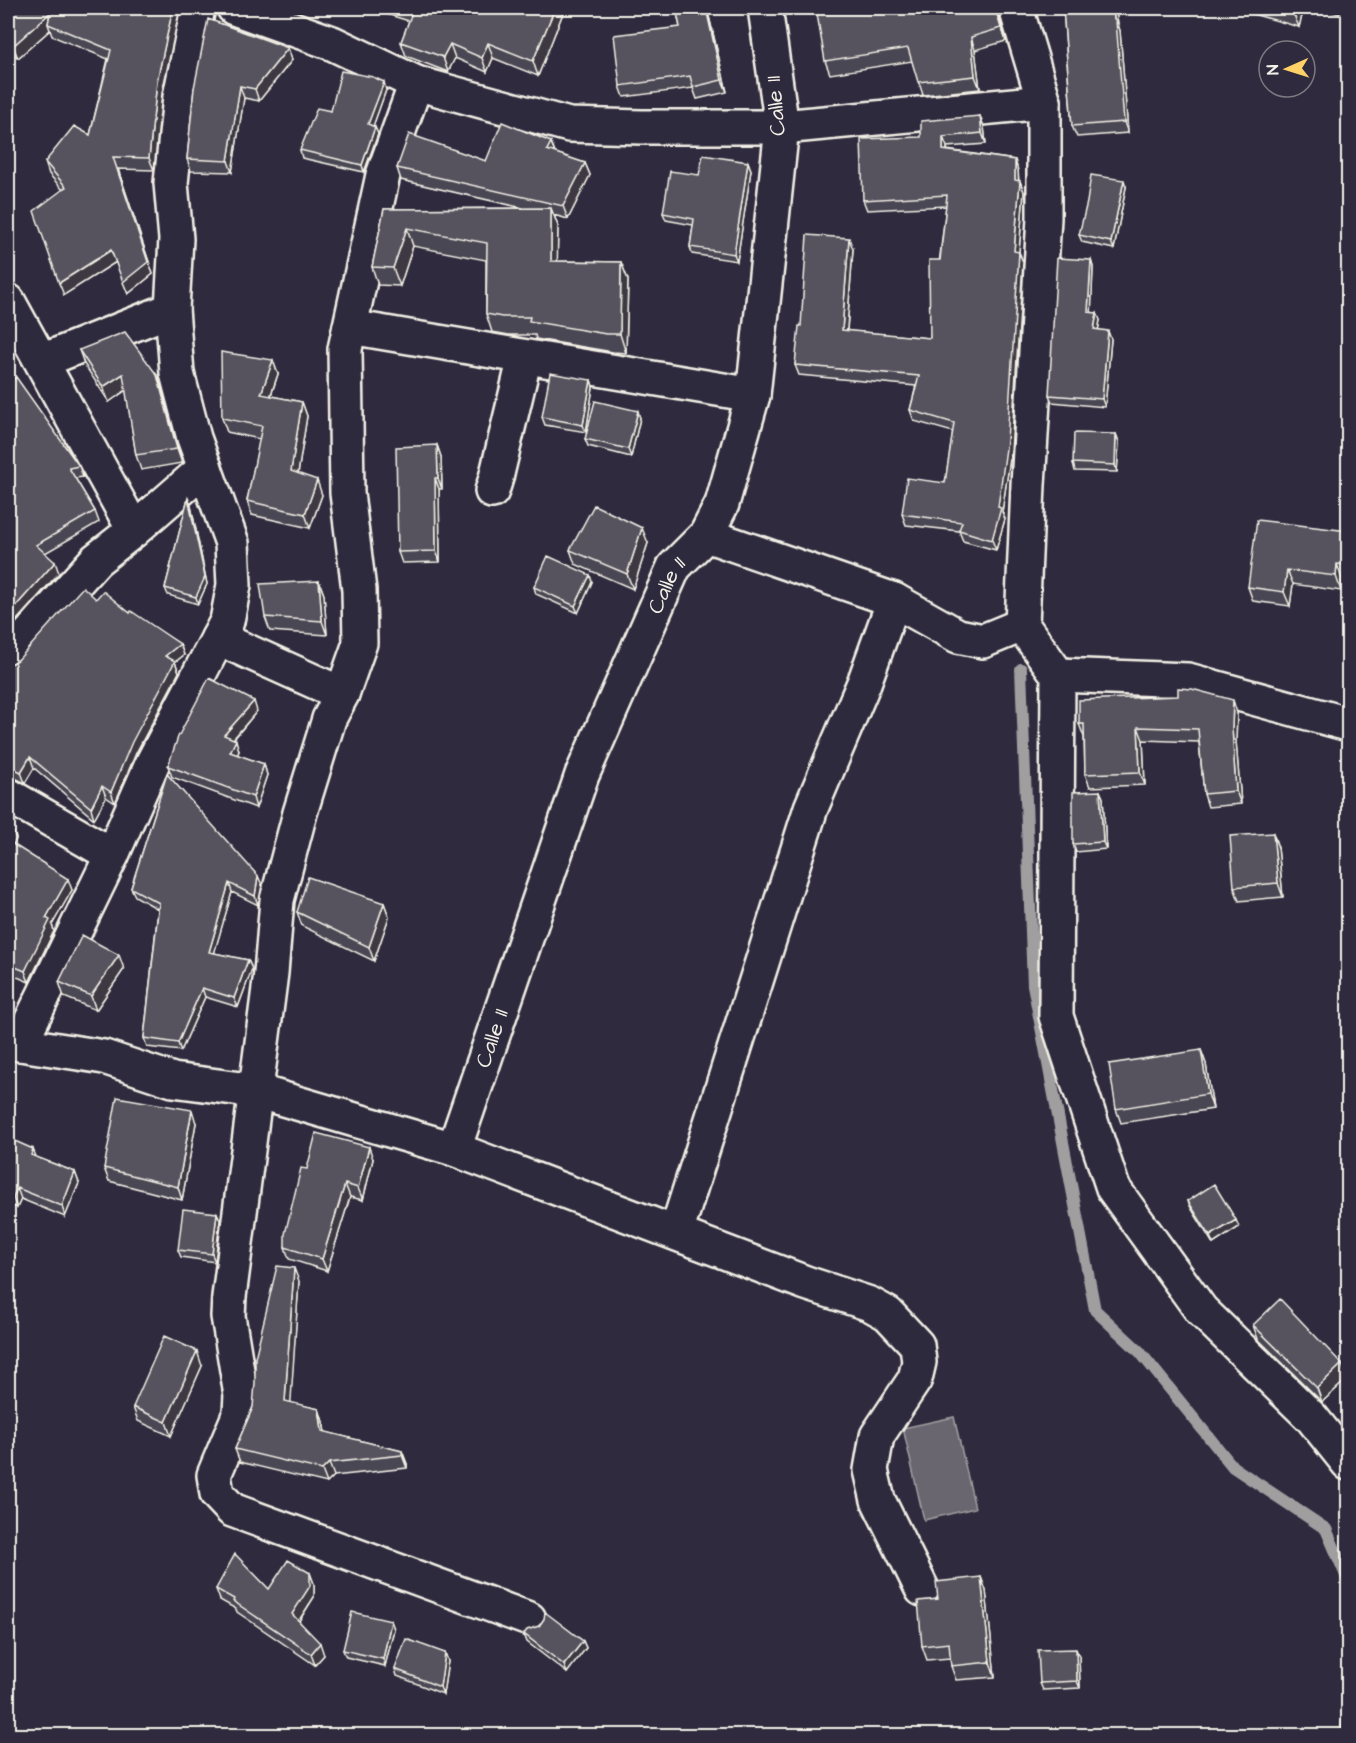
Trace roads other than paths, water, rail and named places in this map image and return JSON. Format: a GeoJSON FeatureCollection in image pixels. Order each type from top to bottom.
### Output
{"type":"FeatureCollection","features":[{"type":"Feature","properties":{"kind":"street"},"geometry":{"type":"LineString","coordinates":[[198,8],[180,97],[171,183],[176,239],[172,309],[177,374],[194,438],[232,543],[234,585],[227,621],[153,762],[112,855],[14,1042],[104,1057],[173,1080],[256,1090],[453,1149],[806,1283],[870,1304],[888,1314],[917,1346],[919,1362],[915,1379],[877,1436],[871,1470],[878,1500],[922,1589]]}},
{"type":"Feature","properties":{"kind":"street"},"geometry":{"type":"LineString","coordinates":[[234,8],[332,43],[416,83],[569,125],[782,127],[1044,102]]}},
{"type":"Feature","properties":{"kind":"street","name":"Calle 11"},"geometry":{"type":"LineString","coordinates":[[453,1149],[582,775],[674,567],[706,535],[722,504],[753,395],[782,127],[765,8]]}},
{"type":"Feature","properties":{"kind":"street"},"geometry":{"type":"LineString","coordinates":[[1016,8],[1044,102],[1044,218],[1022,625],[1058,675],[1056,1016],[1113,1188],[1201,1310],[1312,1418],[1348,1462]]}},
{"type":"Feature","properties":{"kind":"street"},"geometry":{"type":"LineString","coordinates":[[416,83],[383,175],[345,349],[346,494],[359,590],[360,644],[342,694],[329,719],[300,813],[277,900],[271,973],[229,1297],[228,1316],[241,1395],[240,1413],[214,1475],[217,1494],[232,1509],[529,1619]]}},
{"type":"Feature","properties":{"kind":"street"},"geometry":{"type":"LineString","coordinates":[[8,301],[134,530]]}},
{"type":"Feature","properties":{"kind":"street"},"geometry":{"type":"LineString","coordinates":[[42,361],[172,309]]}},
{"type":"Feature","properties":{"kind":"street"},"geometry":{"type":"LineString","coordinates":[[350,327],[753,395]]}},
{"type":"Feature","properties":{"kind":"street"},"geometry":{"type":"LineString","coordinates":[[492,491],[525,357]]}},
{"type":"Feature","properties":{"kind":"street"},"geometry":{"type":"LineString","coordinates":[[10,647],[96,560],[205,468]]}},
{"type":"Feature","properties":{"kind":"street"},"geometry":{"type":"LineString","coordinates":[[706,535],[894,600],[958,636],[983,641],[1022,625]]}},
{"type":"Feature","properties":{"kind":"street"},"geometry":{"type":"LineString","coordinates":[[676,1233],[811,808],[864,684],[894,600]]}},
{"type":"Feature","properties":{"kind":"street"},"geometry":{"type":"LineString","coordinates":[[218,638],[342,694]]}},
{"type":"Feature","properties":{"kind":"street"},"geometry":{"type":"LineString","coordinates":[[1058,675],[1188,680],[1348,724]]}},
{"type":"Feature","properties":{"kind":"street"},"geometry":{"type":"LineString","coordinates":[[8,795],[112,855]]}},
{"type":"Feature","properties":{"kind":"waterway"},"geometry":{"type":"LineString","coordinates":[[1021,669],[1033,985],[1095,1310],[1140,1352],[1233,1467],[1326,1529],[1348,1580]]}},
{"type":"Feature","properties":{"kind":"waterway"},"geometry":{"type":"LineString","coordinates":[[1345,1736],[1348,1714]]}}]}
